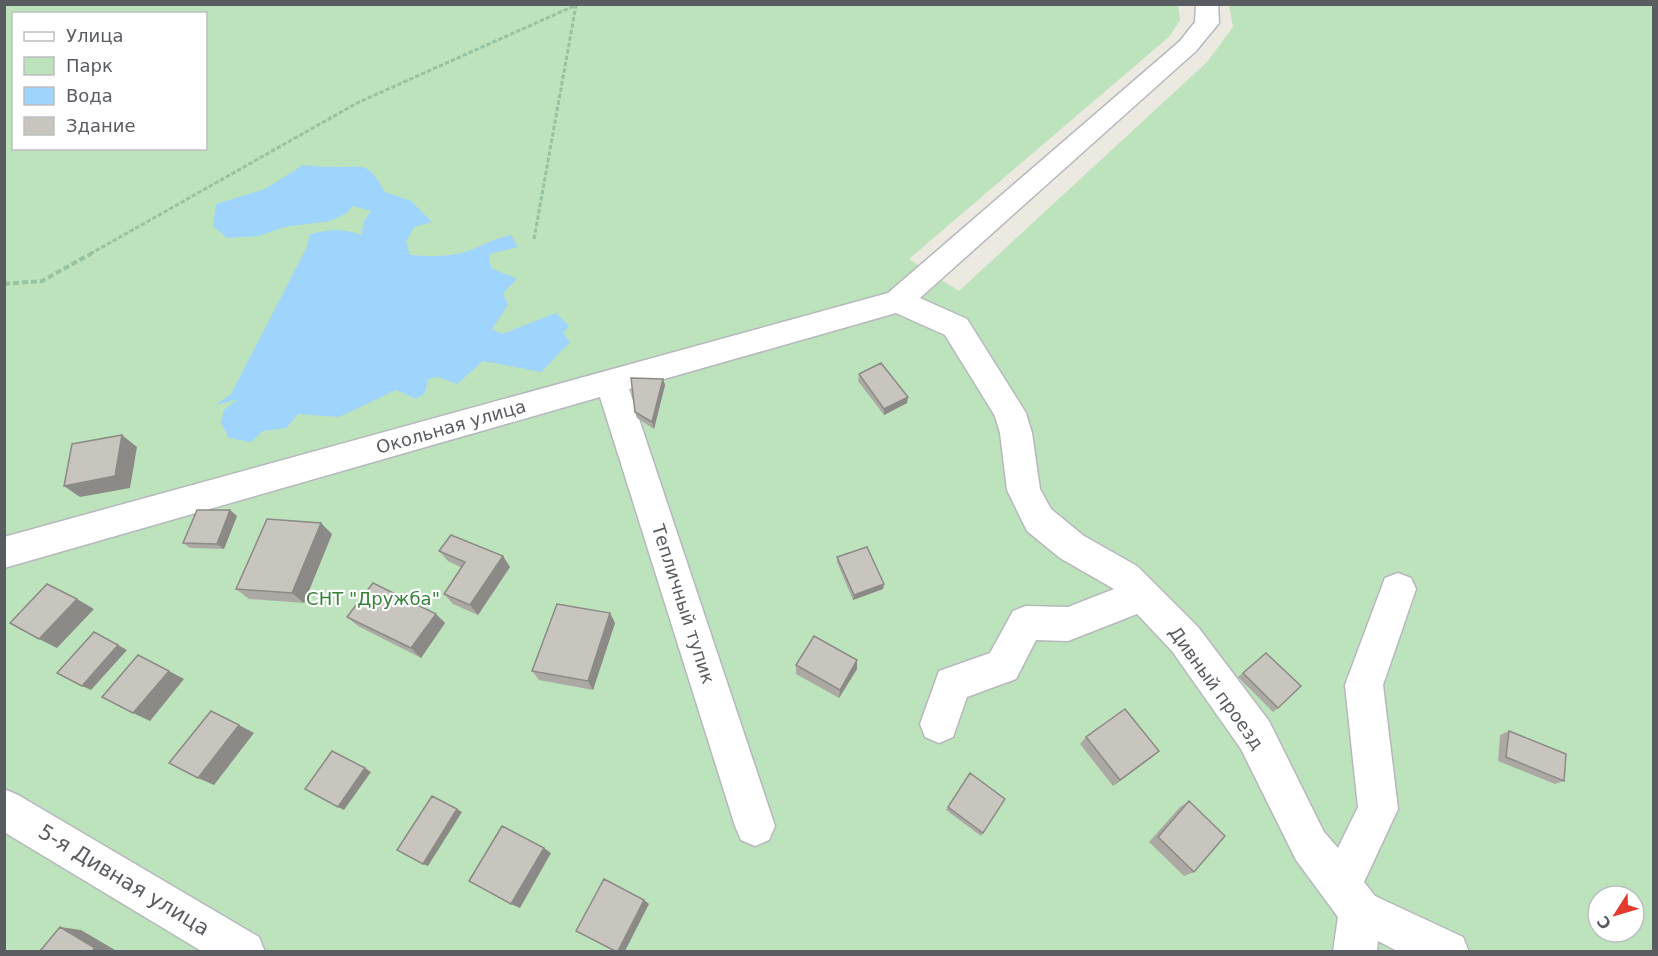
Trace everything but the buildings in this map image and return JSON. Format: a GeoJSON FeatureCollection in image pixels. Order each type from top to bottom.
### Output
{"type":"FeatureCollection","features":[{"type":"Feature","properties":{"kind":"street"},"geometry":{"type":"LineString","coordinates":[[898,301],[1188,46],[1207,24],[1207,4]]}},
{"type":"Feature","properties":{"kind":"street","name":"Окольная улица"},"geometry":{"type":"LineString","coordinates":[[4,553],[898,301]]}},
{"type":"Feature","properties":{"kind":"street","name":"Дивный проезд"},"geometry":{"type":"LineString","coordinates":[[898,301],[956,327],[1010,413],[1016,433],[1024,489],[1040,520],[1072,547],[1125,577],[1185,639],[1255,735],[1310,846],[1351,899]]}},
{"type":"Feature","properties":{"kind":"street","name":"Тепличный тупик"},"geometry":{"type":"LineString","coordinates":[[611,382],[755,826]]}},
{"type":"Feature","properties":{"kind":"street"},"geometry":{"type":"LineString","coordinates":[[1355,951],[1351,899],[1378,809],[1364,685],[1398,589]]}},
{"type":"Feature","properties":{"kind":"street"},"geometry":{"type":"LineString","coordinates":[[939,724],[952,684],[1003,666],[1026,623],[1068,624],[1142,595]]}},
{"type":"Feature","properties":{"kind":"street","name":"5-я Дивная улица"},"geometry":{"type":"LineString","coordinates":[[4,809],[244,951]]}},
{"type":"Feature","properties":{"kind":"street"},"geometry":{"type":"LineString","coordinates":[[1351,899],[1448,951]]}},
{"type":"Feature","properties":{"kind":"path"},"geometry":{"type":"LineString","coordinates":[[534,239],[576,5]]}},
{"type":"Feature","properties":{"kind":"path"},"geometry":{"type":"LineString","coordinates":[[4,284],[42,281],[357,103],[576,5]]}},
{"type":"Feature","properties":{"kind":"green space","name":"СНТ \"Дружба\""},"geometry":{"type":"Polygon","coordinates":[[[5,5],[1178,5],[1180,20],[1170,36],[909,259],[959,291],[1207,62],[1233,27],[1229,5],[1653,5],[1653,951],[5,952],[5,5]]]}},
{"type":"Feature","properties":{"kind":"water"},"geometry":{"type":"Polygon","coordinates":[[[303,165],[366,168],[374,175],[385,192],[411,201],[432,222],[414,227],[406,242],[410,255],[456,254],[511,235],[518,247],[489,254],[491,268],[517,279],[503,293],[508,305],[492,329],[502,334],[556,313],[569,326],[563,333],[570,342],[541,372],[483,361],[457,384],[438,377],[428,379],[425,393],[416,399],[396,390],[339,417],[298,414],[286,428],[263,431],[251,442],[229,438],[221,423],[224,410],[238,399],[215,405],[231,394],[307,247],[310,234],[336,230],[361,235],[364,221],[371,211],[352,206],[347,213],[330,221],[284,227],[259,236],[227,238],[213,226],[216,204],[265,189],[303,165]]]}}]}
